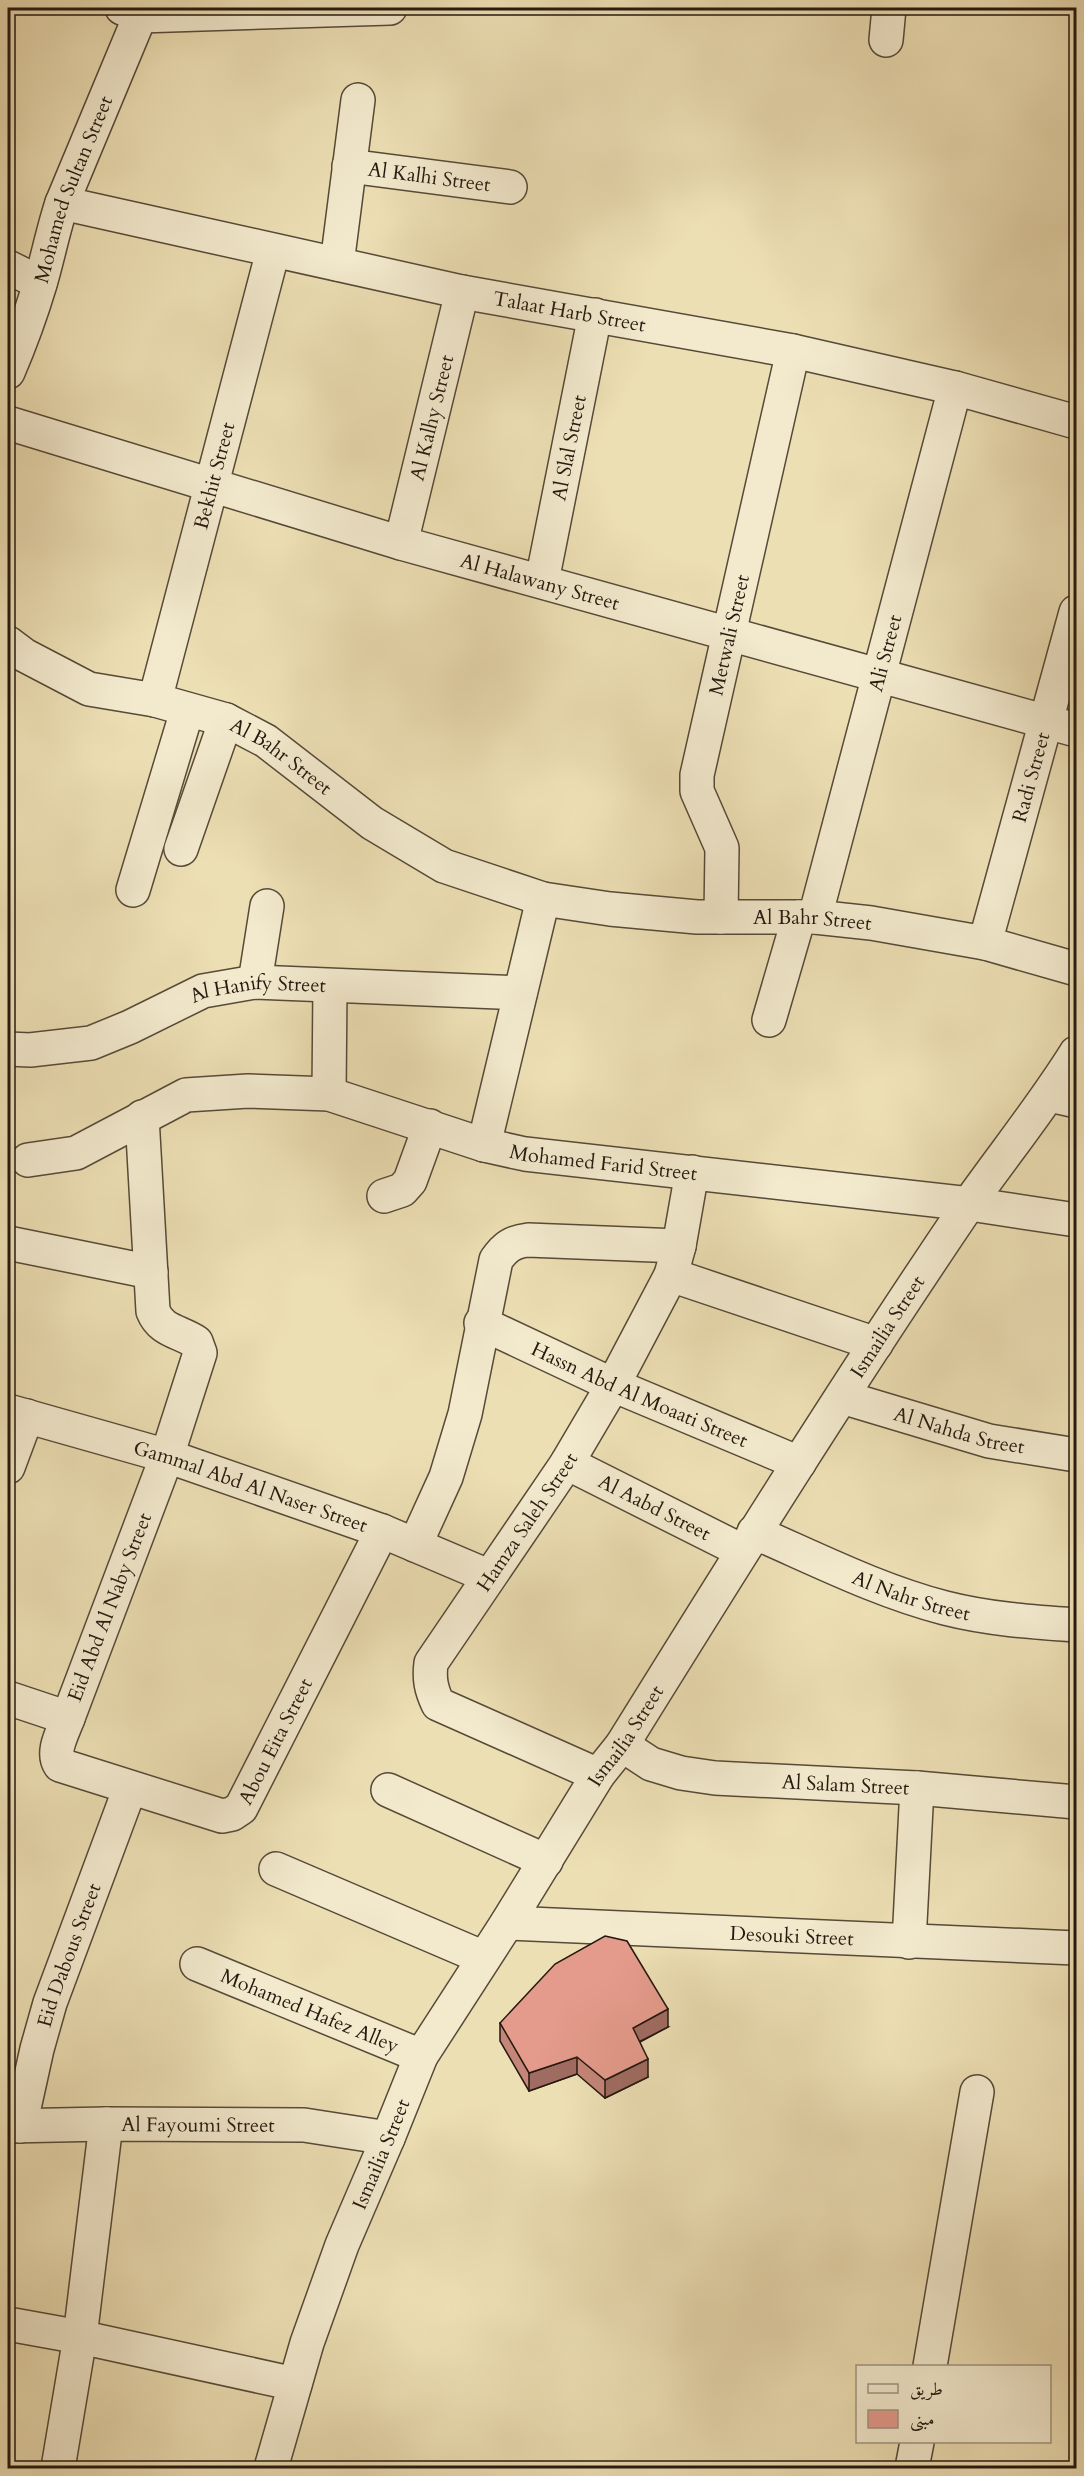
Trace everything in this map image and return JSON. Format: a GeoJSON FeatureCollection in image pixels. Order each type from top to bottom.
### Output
{"type":"FeatureCollection","features":[{"type":"Feature","properties":{"kind":"street"},"geometry":{"type":"LineString","coordinates":[[134,10],[390,8]]}},
{"type":"Feature","properties":{"kind":"street"},"geometry":{"type":"LineString","coordinates":[[886,39],[889,8]]}},
{"type":"Feature","properties":{"kind":"street","name":"Mohamed Sultan Street"},"geometry":{"type":"LineString","coordinates":[[8,372],[20,345],[40,283],[53,228],[134,10]]}},
{"type":"Feature","properties":{"kind":"street"},"geometry":{"type":"LineString","coordinates":[[337,264],[358,100]]}},
{"type":"Feature","properties":{"kind":"street","name":"Al Kalhi Street"},"geometry":{"type":"LineString","coordinates":[[349,166],[510,187]]}},
{"type":"Feature","properties":{"kind":"street","name":"Talaat Harb Street"},"geometry":{"type":"LineString","coordinates":[[62,203],[462,292],[793,351],[955,388],[1077,422]]}},
{"type":"Feature","properties":{"kind":"street","name":"Bekhit Street"},"geometry":{"type":"LineString","coordinates":[[155,700],[273,251]]}},
{"type":"Feature","properties":{"kind":"street"},"geometry":{"type":"LineString","coordinates":[[8,267],[40,283]]}},
{"type":"Feature","properties":{"kind":"street","name":"Al Kalhy Street"},"geometry":{"type":"LineString","coordinates":[[401,543],[462,292]]}},
{"type":"Feature","properties":{"kind":"street","name":"Al Slal Street"},"geometry":{"type":"LineString","coordinates":[[542,581],[595,315]]}},
{"type":"Feature","properties":{"kind":"street","name":"Metwali Street"},"geometry":{"type":"LineString","coordinates":[[721,917],[722,848],[697,791],[697,775],[793,351]]}},
{"type":"Feature","properties":{"kind":"street","name":"Ali Street"},"geometry":{"type":"LineString","coordinates":[[769,1020],[807,917],[879,675],[955,388]]}},
{"type":"Feature","properties":{"kind":"street","name":"Al Halawany Street"},"geometry":{"type":"LineString","coordinates":[[8,423],[401,543],[1062,726]]}},
{"type":"Feature","properties":{"kind":"street","name":"Radi Street"},"geometry":{"type":"LineString","coordinates":[[985,943],[1062,726],[1077,612]]}},
{"type":"Feature","properties":{"kind":"street","name":"Al Bahr Street"},"geometry":{"type":"LineString","coordinates":[[13,656],[89,689],[155,700],[187,711],[226,720],[266,741],[372,823],[444,866],[543,899],[610,909],[721,917],[807,917],[871,923],[985,943],[1077,969]]}},
{"type":"Feature","properties":{"kind":"street"},"geometry":{"type":"LineString","coordinates":[[133,890],[187,711]]}},
{"type":"Feature","properties":{"kind":"street"},"geometry":{"type":"LineString","coordinates":[[181,849],[226,720]]}},
{"type":"Feature","properties":{"kind":"street"},"geometry":{"type":"LineString","coordinates":[[484,1144],[543,899]]}},
{"type":"Feature","properties":{"kind":"street"},"geometry":{"type":"LineString","coordinates":[[255,981],[267,906]]}},
{"type":"Feature","properties":{"kind":"street","name":"Al Hanify Street"},"geometry":{"type":"LineString","coordinates":[[8,1049],[30,1050],[91,1043],[130,1027],[203,991],[255,981],[520,993]]}},
{"type":"Feature","properties":{"kind":"street"},"geometry":{"type":"LineString","coordinates":[[329,1094],[330,986]]}},
{"type":"Feature","properties":{"kind":"street","name":"Ismailia Street"},"geometry":{"type":"LineString","coordinates":[[271,2469],[295,2384],[342,2245],[421,2056],[507,1923],[598,1775],[622,1745],[748,1542],[876,1344],[970,1204],[1063,1098],[1077,1053]]}},
{"type":"Feature","properties":{"kind":"street","name":"Mohamed Farid Street"},"geometry":{"type":"LineString","coordinates":[[28,1160],[76,1153],[186,1095],[248,1091],[329,1094],[484,1144],[525,1154],[970,1204],[1077,1220]]}},
{"type":"Feature","properties":{"kind":"street"},"geometry":{"type":"LineString","coordinates":[[8,1243],[151,1272],[142,1117]]}},
{"type":"Feature","properties":{"kind":"street"},"geometry":{"type":"LineString","coordinates":[[384,1196],[402,1190],[410,1181],[430,1126]]}},
{"type":"Feature","properties":{"kind":"street","name":"Hamza Saleh Street"},"geometry":{"type":"LineString","coordinates":[[598,1775],[438,1704],[431,1690],[429,1675],[431,1663],[567,1463],[613,1385],[675,1260],[692,1172]]}},
{"type":"Feature","properties":{"kind":"street"},"geometry":{"type":"LineString","coordinates":[[415,1545],[446,1477],[465,1414],[481,1323],[496,1260],[504,1249],[515,1241],[528,1240],[675,1260],[876,1344]]}},
{"type":"Feature","properties":{"kind":"street","name":"Eid Abd Al Naby Street"},"geometry":{"type":"LineString","coordinates":[[56,1760],[56,1753],[68,1718],[167,1456],[200,1353],[196,1342],[166,1329],[158,1322],[153,1311],[151,1272]]}},
{"type":"Feature","properties":{"kind":"street","name":"Hassn Abd Al Moaati Street"},"geometry":{"type":"LineString","coordinates":[[481,1323],[613,1385],[799,1464]]}},
{"type":"Feature","properties":{"kind":"street","name":"Al Nahda Street"},"geometry":{"type":"LineString","coordinates":[[842,1397],[990,1441],[1077,1455]]}},
{"type":"Feature","properties":{"kind":"street"},"geometry":{"type":"LineString","coordinates":[[8,1467],[17,1414]]}},
{"type":"Feature","properties":{"kind":"street","name":"Gammal Abd Al Naser Street"},"geometry":{"type":"LineString","coordinates":[[17,1414],[167,1456],[382,1531],[489,1576]]}},
{"type":"Feature","properties":{"kind":"street","name":"Al Aabd Street"},"geometry":{"type":"LineString","coordinates":[[567,1463],[748,1542]]}},
{"type":"Feature","properties":{"kind":"street","name":"Abou Eita Street"},"geometry":{"type":"LineString","coordinates":[[56,1760],[60,1765],[130,1788],[222,1816],[232,1814],[240,1808],[382,1531]]}},
{"type":"Feature","properties":{"kind":"street","name":"Al Nahr Street"},"geometry":{"type":"LineString","coordinates":[[748,1542],[946,1608],[1005,1620],[1077,1625]]}},
{"type":"Feature","properties":{"kind":"street"},"geometry":{"type":"LineString","coordinates":[[8,1698],[68,1718]]}},
{"type":"Feature","properties":{"kind":"street","name":"Al Salam Street"},"geometry":{"type":"LineString","coordinates":[[622,1745],[651,1764],[681,1773],[715,1778],[917,1788],[1077,1802]]}},
{"type":"Feature","properties":{"kind":"street","name":"Eid Dabous Street"},"geometry":{"type":"LineString","coordinates":[[14,2126],[50,2002],[130,1788]]}},
{"type":"Feature","properties":{"kind":"street"},"geometry":{"type":"LineString","coordinates":[[909,1942],[917,1788]]}},
{"type":"Feature","properties":{"kind":"street"},"geometry":{"type":"LineString","coordinates":[[388,1790],[546,1861]]}},
{"type":"Feature","properties":{"kind":"street"},"geometry":{"type":"LineString","coordinates":[[276,1869],[484,1958]]}},
{"type":"Feature","properties":{"kind":"street","name":"Desouki Street"},"geometry":{"type":"LineString","coordinates":[[507,1923],[1077,1948]]}},
{"type":"Feature","properties":{"kind":"street","name":"Mohamed Hafez Alley"},"geometry":{"type":"LineString","coordinates":[[197,1964],[421,2056]]}},
{"type":"Feature","properties":{"kind":"street"},"geometry":{"type":"LineString","coordinates":[[930,2365],[977,2092]]}},
{"type":"Feature","properties":{"kind":"street"},"geometry":{"type":"LineString","coordinates":[[58,2469],[80,2337],[106,2124]]}},
{"type":"Feature","properties":{"kind":"street","name":"Al Fayoumi Street"},"geometry":{"type":"LineString","coordinates":[[14,2126],[304,2125],[388,2138]]}},
{"type":"Feature","properties":{"kind":"street"},"geometry":{"type":"LineString","coordinates":[[8,2324],[80,2337],[295,2384]]}},
{"type":"Feature","properties":{"kind":"street"},"geometry":{"type":"LineString","coordinates":[[912,2469],[917,2443]]}},
{"type":"Feature","properties":{"kind":"building"},"geometry":{"type":"Polygon","coordinates":[[[605,1936],[627,1941],[668,2009],[633,2028],[648,2059],[605,2080],[577,2057],[529,2073],[500,2023],[555,1964],[605,1936]]]}}]}
